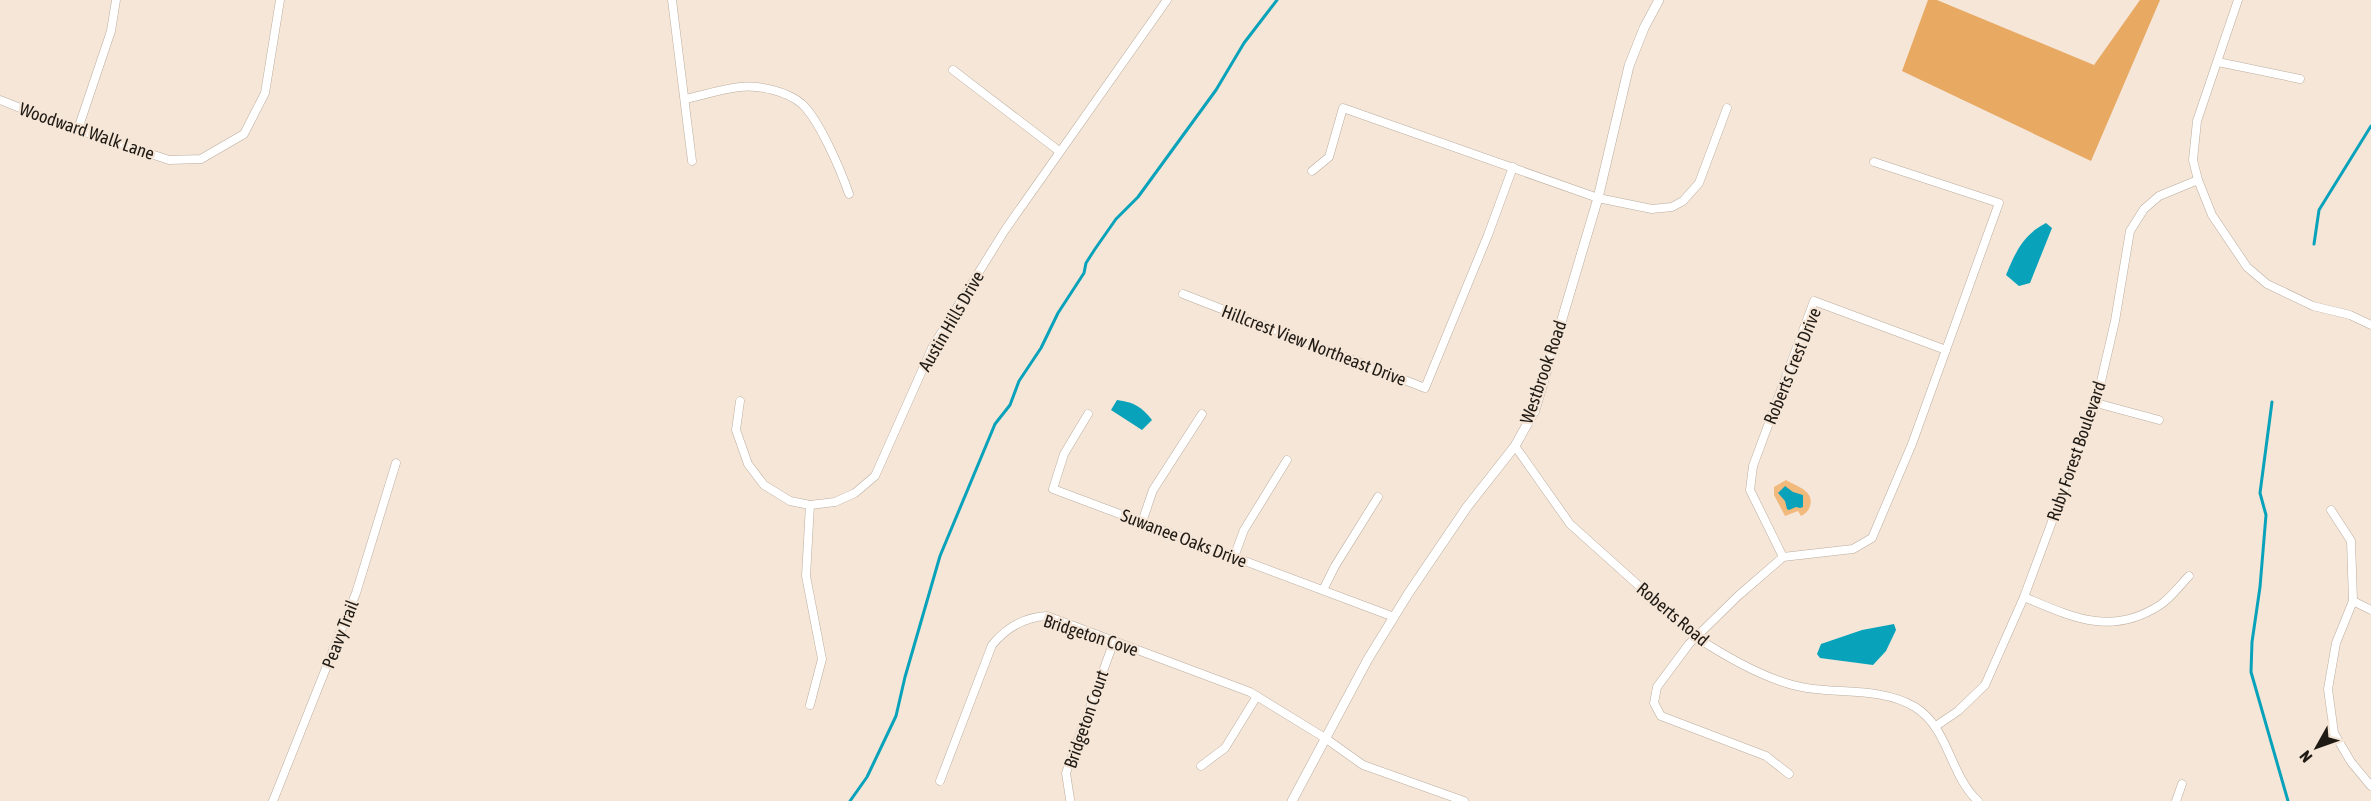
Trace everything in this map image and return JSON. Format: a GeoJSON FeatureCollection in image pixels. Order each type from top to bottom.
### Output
{"type":"FeatureCollection","features":[{"type":"Feature","properties":{"kind":"street"},"geometry":{"type":"LineString","coordinates":[[78,129],[111,31],[116,0]]}},
{"type":"Feature","properties":{"kind":"street","name":"Woodward Walk Lane"},"geometry":{"type":"LineString","coordinates":[[0,100],[170,160],[201,159],[244,134],[265,93],[280,0]]}},
{"type":"Feature","properties":{"kind":"street"},"geometry":{"type":"LineString","coordinates":[[672,0],[692,161]]}},
{"type":"Feature","properties":{"kind":"street","name":"Austin Hills Drive"},"geometry":{"type":"LineString","coordinates":[[740,401],[736,430],[748,464],[765,485],[790,501],[810,505],[835,502],[855,493],[875,476],[933,346],[1005,230],[1167,0]]}},
{"type":"Feature","properties":{"kind":"street","name":"Westbrook Road"},"geometry":{"type":"LineString","coordinates":[[1292,801],[1394,617],[1467,507],[1515,446],[1535,410],[1598,198],[1629,66],[1644,28],[1659,0]]}},
{"type":"Feature","properties":{"kind":"street"},"geometry":{"type":"LineString","coordinates":[[2238,0],[2197,121],[2193,159],[2198,180],[2212,215],[2247,267],[2267,284],[2313,306],[2350,315],[2371,325]]}},
{"type":"Feature","properties":{"kind":"street"},"geometry":{"type":"LineString","coordinates":[[2218,62],[2300,79]]}},
{"type":"Feature","properties":{"kind":"street"},"geometry":{"type":"LineString","coordinates":[[953,70],[1059,151]]}},
{"type":"Feature","properties":{"kind":"street"},"geometry":{"type":"LineString","coordinates":[[686,99],[741,87],[765,89],[784,94],[802,104],[816,124],[841,171],[849,194]]}},
{"type":"Feature","properties":{"kind":"street"},"geometry":{"type":"LineString","coordinates":[[1312,171],[1329,157],[1343,108],[1598,198],[1652,209],[1672,207],[1683,201],[1699,183],[1727,108]]}},
{"type":"Feature","properties":{"kind":"street"},"geometry":{"type":"LineString","coordinates":[[1789,774],[1766,756],[1661,716],[1654,703],[1657,687],[1696,637],[1783,557],[1853,549],[1872,538],[1912,444],[1999,203],[1874,162]]}},
{"type":"Feature","properties":{"kind":"street","name":"Hillcrest View Northeast Drive"},"geometry":{"type":"LineString","coordinates":[[1183,294],[1425,388],[1488,235],[1513,167]]}},
{"type":"Feature","properties":{"kind":"street","name":"Ruby Forest Boulevard"},"geometry":{"type":"LineString","coordinates":[[1936,726],[1958,711],[1985,685],[2024,597],[2096,403],[2117,310],[2130,231],[2144,209],[2159,196],[2198,180]]}},
{"type":"Feature","properties":{"kind":"street","name":"Roberts Crest Drive"},"geometry":{"type":"LineString","coordinates":[[1783,557],[1750,490],[1753,466],[1814,301],[1946,350]]}},
{"type":"Feature","properties":{"kind":"street"},"geometry":{"type":"LineString","coordinates":[[2096,403],[2159,420]]}},
{"type":"Feature","properties":{"kind":"street","name":"Suwanee Oaks Drive"},"geometry":{"type":"LineString","coordinates":[[1088,414],[1064,454],[1053,489],[1394,617]]}},
{"type":"Feature","properties":{"kind":"street"},"geometry":{"type":"LineString","coordinates":[[1142,522],[1153,490],[1202,414]]}},
{"type":"Feature","properties":{"kind":"street","name":"Roberts Road"},"geometry":{"type":"LineString","coordinates":[[1515,446],[1570,524],[1696,637],[1715,650],[1786,684],[1894,697],[1917,708],[1936,726]]}},
{"type":"Feature","properties":{"kind":"street"},"geometry":{"type":"LineString","coordinates":[[1234,557],[1244,530],[1287,460]]}},
{"type":"Feature","properties":{"kind":"street","name":"Peavy Trail"},"geometry":{"type":"LineString","coordinates":[[273,801],[356,593],[396,463]]}},
{"type":"Feature","properties":{"kind":"street"},"geometry":{"type":"LineString","coordinates":[[1323,590],[1335,566],[1378,497]]}},
{"type":"Feature","properties":{"kind":"street"},"geometry":{"type":"LineString","coordinates":[[810,505],[806,576],[822,659],[810,705]]}},
{"type":"Feature","properties":{"kind":"street"},"geometry":{"type":"LineString","coordinates":[[2331,510],[2351,541],[2353,601],[2336,643],[2328,689],[2334,733],[2351,762],[2371,786]]}},
{"type":"Feature","properties":{"kind":"street"},"geometry":{"type":"LineString","coordinates":[[2024,597],[2093,622],[2115,623],[2135,619],[2162,604],[2189,576]]}},
{"type":"Feature","properties":{"kind":"street"},"geometry":{"type":"LineString","coordinates":[[2353,601],[2371,610]]}},
{"type":"Feature","properties":{"kind":"street","name":"Bridgeton Cove"},"geometry":{"type":"LineString","coordinates":[[940,781],[992,645],[1003,632],[1032,617],[1047,616],[1257,696],[1364,765],[1464,801]]}},
{"type":"Feature","properties":{"kind":"street","name":"Bridgeton Court"},"geometry":{"type":"LineString","coordinates":[[1070,799],[1066,772],[1114,641]]}},
{"type":"Feature","properties":{"kind":"street"},"geometry":{"type":"LineString","coordinates":[[1201,766],[1225,748],[1257,696]]}},
{"type":"Feature","properties":{"kind":"street"},"geometry":{"type":"LineString","coordinates":[[1936,726],[1954,765],[1978,801]]}},
{"type":"Feature","properties":{"kind":"street"},"geometry":{"type":"LineString","coordinates":[[2176,801],[2182,784]]}},
{"type":"Feature","properties":{"kind":"shaded area"},"geometry":{"type":"Polygon","coordinates":[[[1928,0],[1937,0],[2094,65],[2140,0],[2160,0],[2091,161],[1902,71],[1928,0]]]}},
{"type":"Feature","properties":{"kind":"shaded area"},"geometry":{"type":"Polygon","coordinates":[[[1786,480],[1810,496],[1809,508],[1801,516],[1798,511],[1785,516],[1774,495],[1774,487],[1786,480]]]}},
{"type":"Feature","properties":{"kind":"water"},"geometry":{"type":"Polygon","coordinates":[[[2046,223],[2052,228],[2030,283],[2019,286],[2006,275],[2026,238],[2046,223]]]}},
{"type":"Feature","properties":{"kind":"water"},"geometry":{"type":"Polygon","coordinates":[[[1117,400],[1137,406],[1152,420],[1142,430],[1111,410],[1117,400]]]}},
{"type":"Feature","properties":{"kind":"water"},"geometry":{"type":"Polygon","coordinates":[[[1785,486],[1803,495],[1803,507],[1787,509],[1785,501],[1778,493],[1785,486]]]}},
{"type":"Feature","properties":{"kind":"water"},"geometry":{"type":"Polygon","coordinates":[[[1894,624],[1896,630],[1886,651],[1873,665],[1820,658],[1817,654],[1821,644],[1862,630],[1894,624]]]}},
{"type":"Feature","properties":{"kind":"waterway"},"geometry":{"type":"LineString","coordinates":[[850,801],[867,777],[896,716],[940,556],[995,424],[1010,405],[1019,381],[1041,348],[1058,313],[1084,273],[1086,263],[1095,249],[1116,219],[1138,197],[1216,90],[1244,43],[1277,0]]}},
{"type":"Feature","properties":{"kind":"waterway"},"geometry":{"type":"LineString","coordinates":[[2314,244],[2319,210],[2371,126]]}},
{"type":"Feature","properties":{"kind":"waterway"},"geometry":{"type":"LineString","coordinates":[[2272,402],[2260,493],[2266,515],[2260,587],[2252,642],[2251,672],[2288,801]]}}]}
